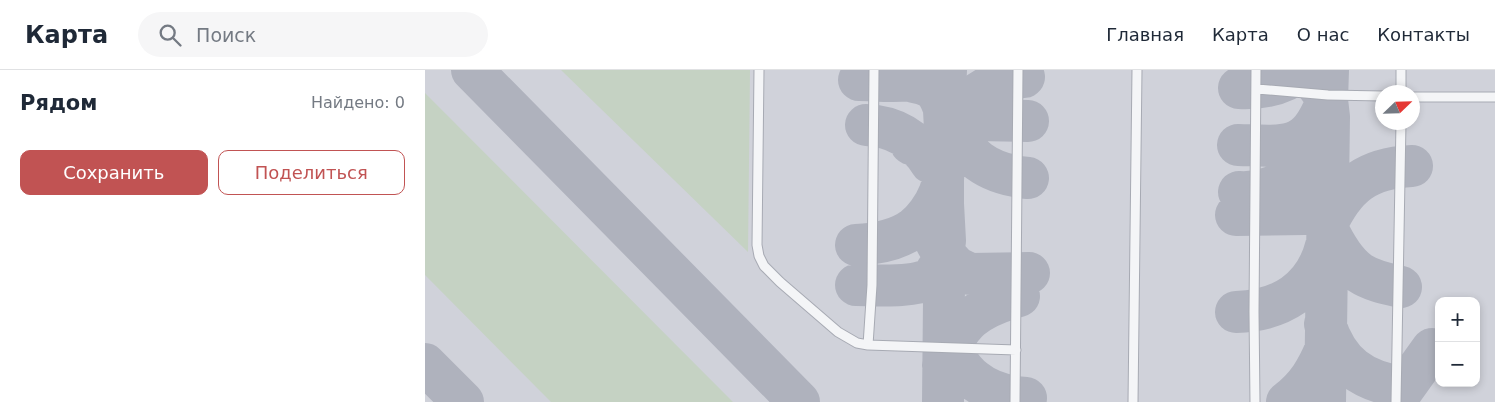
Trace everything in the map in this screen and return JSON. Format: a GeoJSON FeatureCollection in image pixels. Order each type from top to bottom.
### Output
{"type":"FeatureCollection","features":[{"type":"Feature","properties":{"kind":"lane"},"geometry":{"type":"LineString","coordinates":[[759,70],[757,230],[759,256],[764,266],[779,282],[838,332],[857,343],[868,346],[1016,350]]}},
{"type":"Feature","properties":{"kind":"lane"},"geometry":{"type":"LineString","coordinates":[[868,346],[872,285],[874,70]]}},
{"type":"Feature","properties":{"kind":"lane"},"geometry":{"type":"LineString","coordinates":[[1015,402],[1018,70]]}},
{"type":"Feature","properties":{"kind":"lane"},"geometry":{"type":"LineString","coordinates":[[1133,402],[1137,70]]}},
{"type":"Feature","properties":{"kind":"lane"},"geometry":{"type":"LineString","coordinates":[[1255,402],[1254,312],[1257,70]]}},
{"type":"Feature","properties":{"kind":"lane"},"geometry":{"type":"LineString","coordinates":[[1401,70],[1401,85]]}},
{"type":"Feature","properties":{"kind":"lane"},"geometry":{"type":"LineString","coordinates":[[1257,89],[1328,95],[1375,96]]}},
{"type":"Feature","properties":{"kind":"lane"},"geometry":{"type":"LineString","coordinates":[[1420,97],[1495,97]]}},
{"type":"Feature","properties":{"kind":"lane"},"geometry":{"type":"LineString","coordinates":[[1396,402],[1401,130]]}},
{"type":"Feature","properties":{"kind":"shaded area"},"geometry":{"type":"Polygon","coordinates":[[[425,70],[1495,70],[1495,402],[425,402],[425,70]]]}},
{"type":"Feature","properties":{"kind":"green space"},"geometry":{"type":"Polygon","coordinates":[[[561,70],[750,70],[748,252],[561,70]]]}},
{"type":"Feature","properties":{"kind":"green space"},"geometry":{"type":"Polygon","coordinates":[[[425,93],[733,402],[551,402],[425,275],[425,93]]]}},
{"type":"Feature","properties":{"kind":"taxiway"},"geometry":{"type":"LineString","coordinates":[[472,70],[799,402]]}},
{"type":"Feature","properties":{"kind":"taxiway"},"geometry":{"type":"LineString","coordinates":[[859,80],[910,80],[928,75],[935,70]]}},
{"type":"Feature","properties":{"kind":"taxiway"},"geometry":{"type":"LineString","coordinates":[[943,402],[943,244],[945,241],[943,165],[946,147],[944,110],[946,70]]}},
{"type":"Feature","properties":{"kind":"taxiway"},"geometry":{"type":"LineString","coordinates":[[1238,145],[1283,145],[1294,142],[1312,129],[1320,117],[1327,100],[1313,81],[1305,75],[1292,70]]}},
{"type":"Feature","properties":{"kind":"taxiway"},"geometry":{"type":"LineString","coordinates":[[1239,88],[1256,88],[1280,83],[1301,70]]}},
{"type":"Feature","properties":{"kind":"taxiway"},"geometry":{"type":"LineString","coordinates":[[1325,402],[1328,70]]}},
{"type":"Feature","properties":{"kind":"taxiway"},"geometry":{"type":"LineString","coordinates":[[945,137],[965,104],[979,92],[987,87],[1014,78],[1024,77]]}},
{"type":"Feature","properties":{"kind":"taxiway"},"geometry":{"type":"LineString","coordinates":[[910,81],[927,85],[935,91],[955,133],[970,154],[989,168],[1013,176],[1028,178]]}},
{"type":"Feature","properties":{"kind":"taxiway"},"geometry":{"type":"LineString","coordinates":[[947,83],[946,89],[950,101],[962,116],[977,120],[1028,121]]}},
{"type":"Feature","properties":{"kind":"taxiway"},"geometry":{"type":"LineString","coordinates":[[866,125],[886,128],[903,135],[918,147],[931,163]]}},
{"type":"Feature","properties":{"kind":"taxiway"},"geometry":{"type":"LineString","coordinates":[[1239,192],[1253,192],[1266,189],[1291,177],[1311,159],[1324,134]]}},
{"type":"Feature","properties":{"kind":"taxiway"},"geometry":{"type":"LineString","coordinates":[[856,245],[872,244],[901,236],[914,228],[935,203],[943,182],[941,162],[928,147],[911,144]]}},
{"type":"Feature","properties":{"kind":"taxiway"},"geometry":{"type":"LineString","coordinates":[[1236,215],[1305,214],[1313,209],[1327,188],[1309,158],[1296,150],[1277,146]]}},
{"type":"Feature","properties":{"kind":"taxiway"},"geometry":{"type":"LineString","coordinates":[[1401,287],[1380,282],[1354,269],[1340,252],[1326,226],[1341,200],[1359,181],[1382,170],[1412,166]]}},
{"type":"Feature","properties":{"kind":"taxiway"},"geometry":{"type":"LineString","coordinates":[[856,285],[904,285],[929,279],[935,273],[942,260],[941,251],[936,242]]}},
{"type":"Feature","properties":{"kind":"taxiway"},"geometry":{"type":"LineString","coordinates":[[943,244],[947,257],[956,267],[970,274],[1029,273]]}},
{"type":"Feature","properties":{"kind":"taxiway"},"geometry":{"type":"LineString","coordinates":[[1236,312],[1252,311],[1267,307],[1293,295],[1313,275],[1321,261],[1326,246]]}},
{"type":"Feature","properties":{"kind":"taxiway"},"geometry":{"type":"LineString","coordinates":[[943,365],[955,338],[970,319],[991,306],[1019,296]]}},
{"type":"Feature","properties":{"kind":"taxiway"},"geometry":{"type":"LineString","coordinates":[[1325,324],[1337,350],[1353,368],[1375,380],[1402,387]]}},
{"type":"Feature","properties":{"kind":"taxiway"},"geometry":{"type":"LineString","coordinates":[[944,334],[957,360],[974,380],[997,392],[1026,398]]}},
{"type":"Feature","properties":{"kind":"taxiway"},"geometry":{"type":"LineString","coordinates":[[1287,402],[1311,378],[1326,348]]}},
{"type":"Feature","properties":{"kind":"taxiway"},"geometry":{"type":"LineString","coordinates":[[1394,402],[1432,349]]}},
{"type":"Feature","properties":{"kind":"taxiway"},"geometry":{"type":"LineString","coordinates":[[425,364],[463,402]]}}]}
